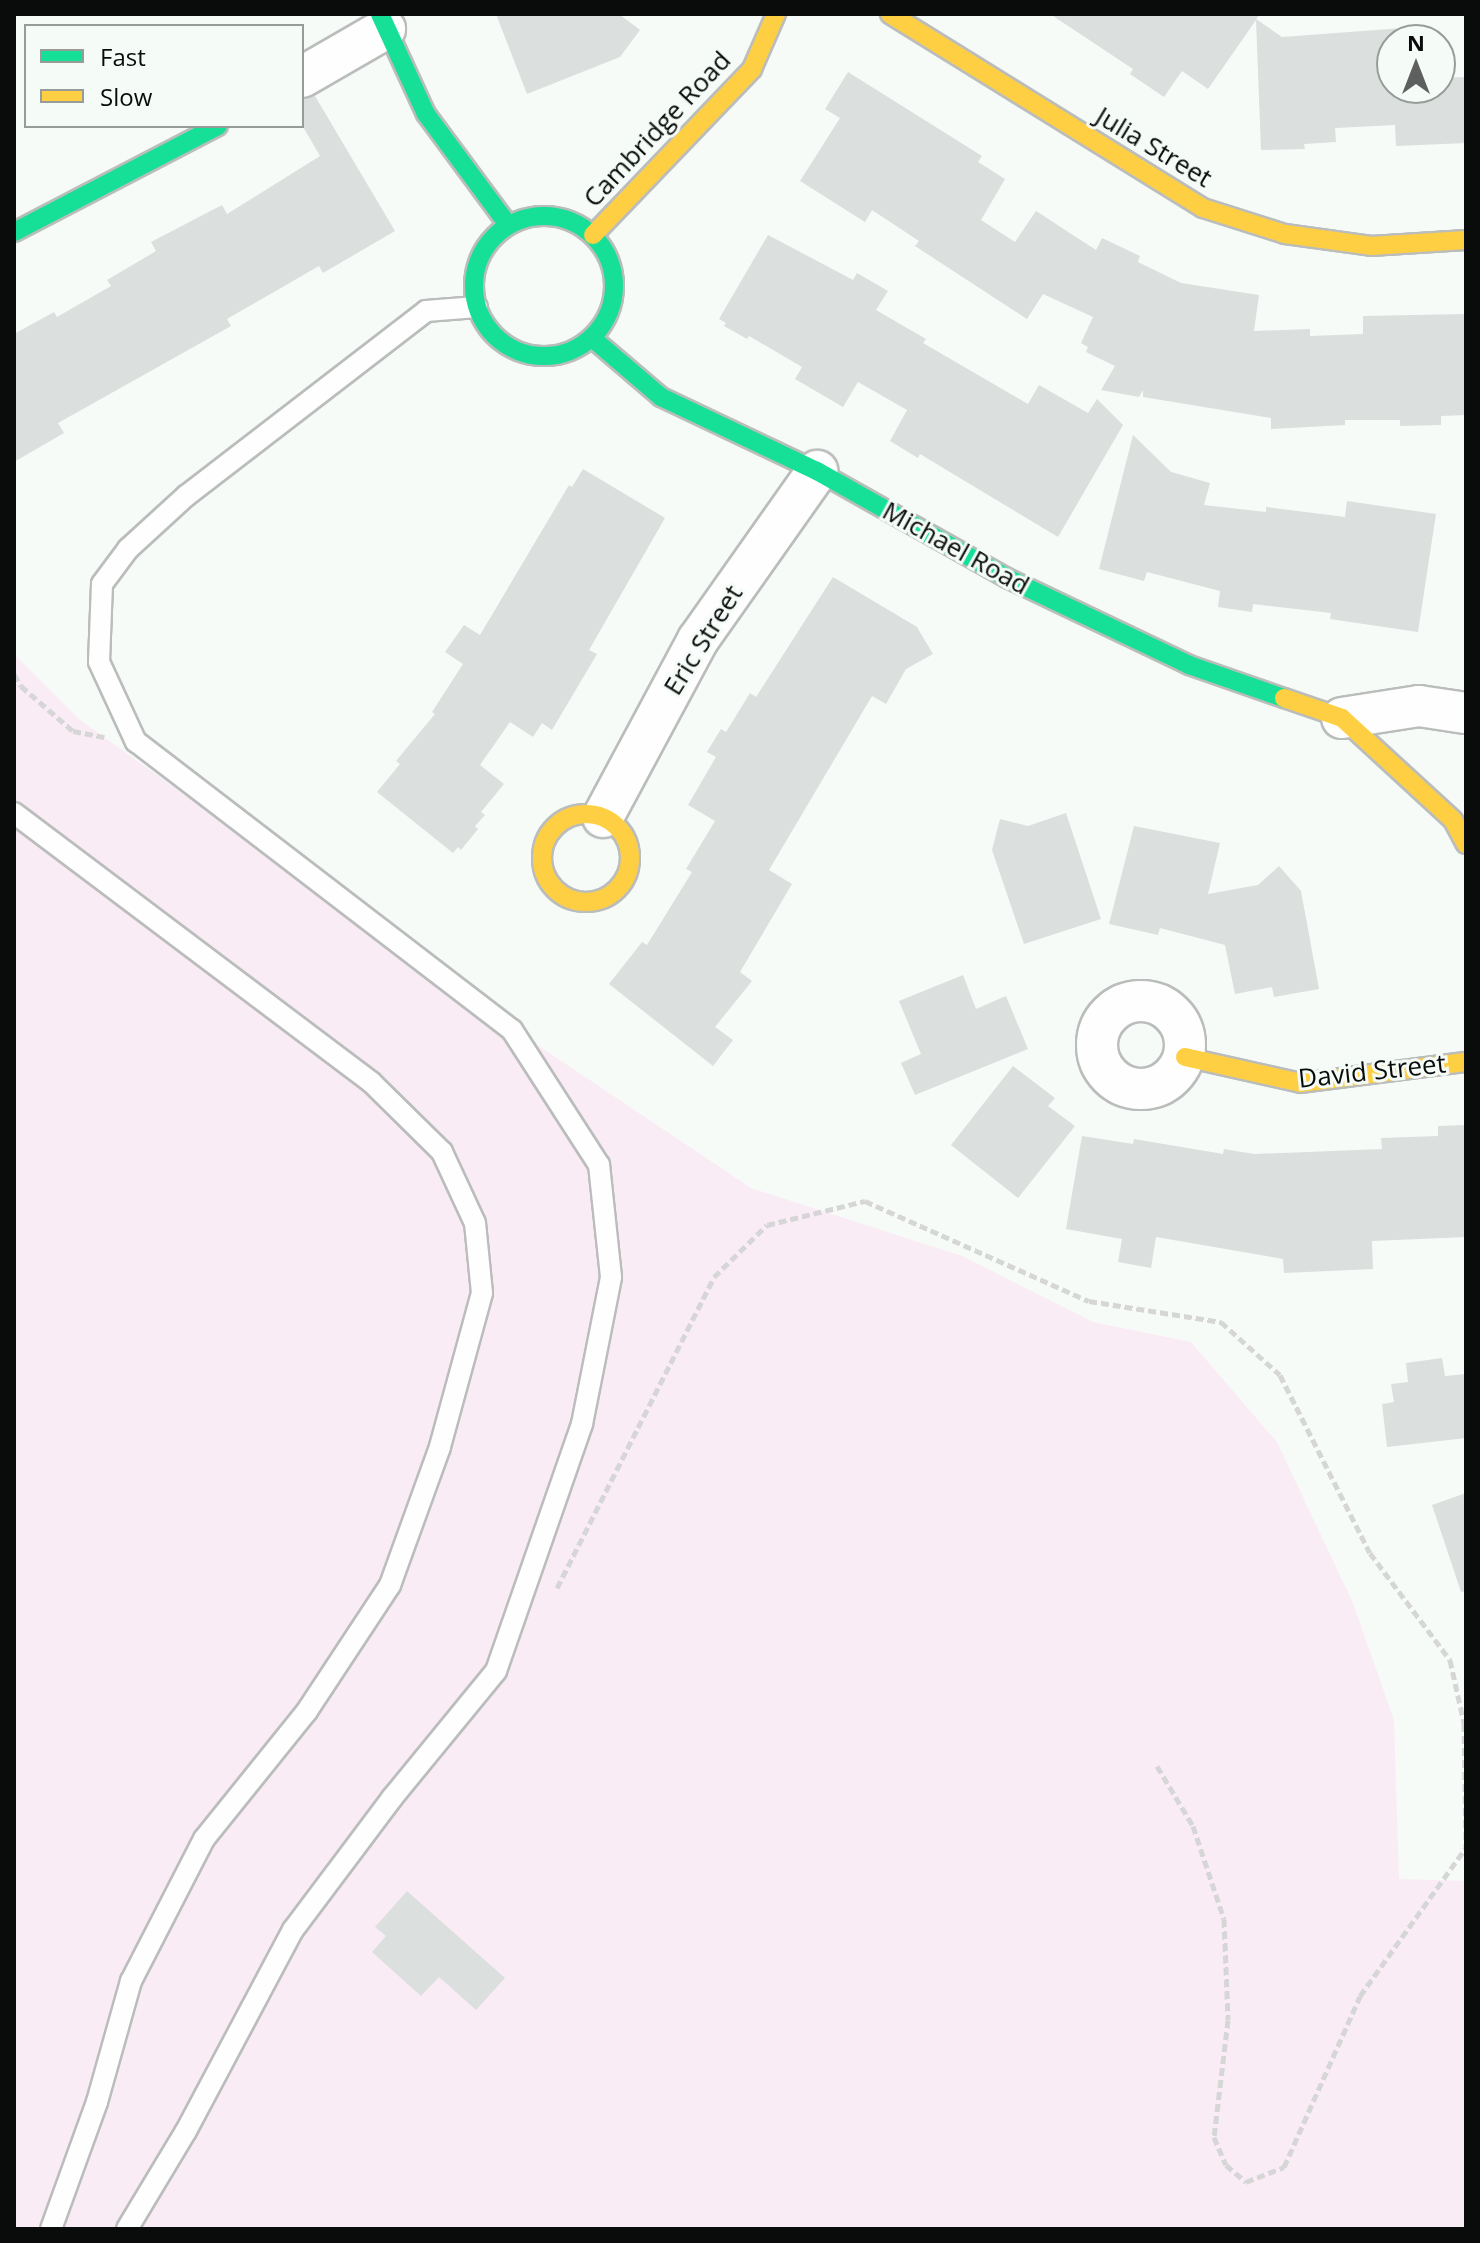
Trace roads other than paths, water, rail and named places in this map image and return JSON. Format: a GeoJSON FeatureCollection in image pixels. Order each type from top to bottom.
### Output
{"type":"FeatureCollection","features":[{"type":"Feature","properties":{"kind":"street","name":"Cambridge Road"},"geometry":{"type":"LineString","coordinates":[[593,235],[752,69],[776,14]]}},
{"type":"Feature","properties":{"kind":"street","name":"Julia Street"},"geometry":{"type":"LineString","coordinates":[[890,14],[1203,208],[1285,234],[1371,246],[1466,240]]}},
{"type":"Feature","properties":{"kind":"street"},"geometry":{"type":"LineString","coordinates":[[304,76],[383,22],[426,114],[508,225]]}},
{"type":"Feature","properties":{"kind":"street"},"geometry":{"type":"LineString","coordinates":[[14,232],[214,128]]}},
{"type":"Feature","properties":{"kind":"street"},"geometry":{"type":"LineString","coordinates":[[552,216],[575,222],[593,235],[607,254],[614,276],[614,299],[606,320],[592,338],[572,350],[549,356],[526,354],[504,344],[488,327],[477,307],[474,284],[478,261],[490,241],[508,225],[530,217],[552,216]]}},
{"type":"Feature","properties":{"kind":"street","name":"Michael Road"},"geometry":{"type":"LineString","coordinates":[[592,338],[661,397],[817,471],[1007,578],[1189,665],[1342,718],[1453,820],[1466,844]]}},
{"type":"Feature","properties":{"kind":"street","name":"Eric Street"},"geometry":{"type":"LineString","coordinates":[[603,817],[698,640],[817,471]]}},
{"type":"Feature","properties":{"kind":"street","name":"Michael Road"},"geometry":{"type":"LineString","coordinates":[[1342,718],[1419,706],[1466,713]]}},
{"type":"Feature","properties":{"kind":"street"},"geometry":{"type":"LineString","coordinates":[[576,815],[603,817],[626,838],[630,853],[624,882],[601,900],[571,900],[549,883],[541,856],[545,842],[552,830],[576,815]]}},
{"type":"Feature","properties":{"kind":"street","name":"David Street"},"geometry":{"type":"LineString","coordinates":[[1185,1057],[1301,1083],[1466,1062]]}},
{"type":"Feature","properties":{"kind":"lane"},"geometry":{"type":"LineString","coordinates":[[127,2229],[186,2131],[293,1930],[392,1798],[496,1671],[582,1424],[611,1277],[599,1165],[512,1030],[136,742],[99,662],[102,584],[119,561],[186,496],[426,311],[477,307]]}},
{"type":"Feature","properties":{"kind":"lane"},"geometry":{"type":"LineString","coordinates":[[14,813],[371,1082],[442,1152],[475,1223],[482,1293],[440,1447],[390,1585],[307,1711],[204,1839],[131,1981],[97,2102],[51,2229]]}}]}
